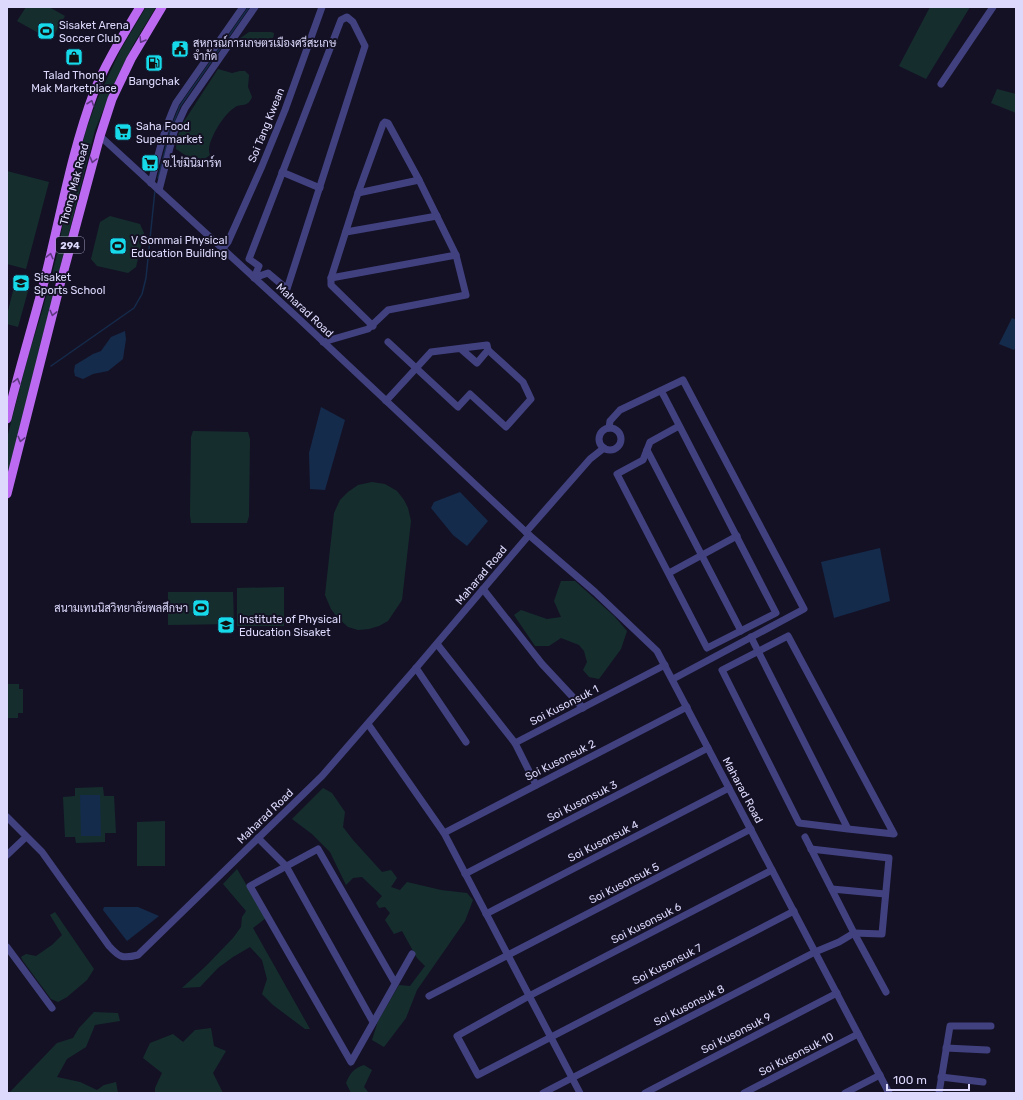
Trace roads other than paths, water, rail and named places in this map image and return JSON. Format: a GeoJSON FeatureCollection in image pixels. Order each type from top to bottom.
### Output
{"type":"FeatureCollection","features":[{"type":"Feature","properties":{"kind":"main road","name":"Thong Mak Road"},"geometry":{"type":"LineString","coordinates":[[7,419],[44,282],[83,124],[95,91],[114,51],[140,7]]}},
{"type":"Feature","properties":{"kind":"main road","name":"Thong Mak Road"},"geometry":{"type":"LineString","coordinates":[[7,494],[60,285],[100,136],[112,99],[131,59],[162,7]]}},
{"type":"Feature","properties":{"kind":"main road"},"geometry":{"type":"LineString","coordinates":[[44,282],[60,285]]}},
{"type":"Feature","properties":{"kind":"street"},"geometry":{"type":"LineString","coordinates":[[151,182],[165,129],[176,103],[243,7]]}},
{"type":"Feature","properties":{"kind":"street"},"geometry":{"type":"LineString","coordinates":[[159,190],[174,132],[185,108],[255,7]]}},
{"type":"Feature","properties":{"kind":"street","name":"Soi Tang Kwean"},"geometry":{"type":"LineString","coordinates":[[223,248],[228,242],[262,166],[285,110],[322,7]]}},
{"type":"Feature","properties":{"kind":"street"},"geometry":{"type":"LineString","coordinates":[[941,84],[993,7]]}},
{"type":"Feature","properties":{"kind":"street"},"geometry":{"type":"LineString","coordinates":[[347,17],[353,22],[365,46],[287,289],[268,273],[254,278],[258,266],[249,259],[341,20],[347,17]]}},
{"type":"Feature","properties":{"kind":"street"},"geometry":{"type":"LineString","coordinates":[[323,342],[368,329],[373,326],[388,310],[466,295],[456,255],[419,180],[388,123],[385,122],[358,193],[331,278],[331,285],[373,326]]}},
{"type":"Feature","properties":{"kind":"street","name":"Maharad Road"},"geometry":{"type":"LineString","coordinates":[[100,136],[223,248],[528,533],[657,651],[889,1093]]}},
{"type":"Feature","properties":{"kind":"street"},"geometry":{"type":"LineString","coordinates":[[282,172],[320,188]]}},
{"type":"Feature","properties":{"kind":"street"},"geometry":{"type":"LineString","coordinates":[[358,193],[419,180]]}},
{"type":"Feature","properties":{"kind":"street"},"geometry":{"type":"LineString","coordinates":[[346,232],[437,216]]}},
{"type":"Feature","properties":{"kind":"street"},"geometry":{"type":"LineString","coordinates":[[331,278],[456,255]]}},
{"type":"Feature","properties":{"kind":"street"},"geometry":{"type":"LineString","coordinates":[[386,401],[416,368],[431,352],[487,345],[488,350],[524,382],[531,399],[506,426],[470,394],[458,407],[416,368],[388,342]]}},
{"type":"Feature","properties":{"kind":"street"},"geometry":{"type":"LineString","coordinates":[[461,349],[477,363],[488,350]]}},
{"type":"Feature","properties":{"kind":"street"},"geometry":{"type":"LineString","coordinates":[[609,428],[610,421],[620,410],[684,380],[804,609],[673,679]]}},
{"type":"Feature","properties":{"kind":"street"},"geometry":{"type":"LineString","coordinates":[[661,391],[680,426],[776,612],[707,648],[617,474],[643,460],[650,442],[680,426]]}},
{"type":"Feature","properties":{"kind":"street"},"geometry":{"type":"LineString","coordinates":[[615,428],[622,437],[622,442],[619,447],[614,450],[604,448],[599,441],[601,432],[605,429],[615,428]]}},
{"type":"Feature","properties":{"kind":"street"},"geometry":{"type":"LineString","coordinates":[[528,533],[590,459],[604,448]]}},
{"type":"Feature","properties":{"kind":"street"},"geometry":{"type":"LineString","coordinates":[[647,450],[742,631]]}},
{"type":"Feature","properties":{"kind":"street","name":"Maharad Road"},"geometry":{"type":"LineString","coordinates":[[7,817],[42,852],[117,955],[127,957],[138,955],[322,776],[437,644],[528,533]]}},
{"type":"Feature","properties":{"kind":"street"},"geometry":{"type":"LineString","coordinates":[[669,573],[737,536]]}},
{"type":"Feature","properties":{"kind":"street"},"geometry":{"type":"LineString","coordinates":[[483,589],[542,664],[583,708]]}},
{"type":"Feature","properties":{"kind":"street"},"geometry":{"type":"LineString","coordinates":[[788,636],[894,834],[848,829],[799,823],[722,670],[788,636]]}},
{"type":"Feature","properties":{"kind":"street"},"geometry":{"type":"LineString","coordinates":[[750,637],[848,829]]}},
{"type":"Feature","properties":{"kind":"street"},"geometry":{"type":"LineString","coordinates":[[437,644],[515,743],[536,785]]}},
{"type":"Feature","properties":{"kind":"street","name":"Soi Kusonsuk 1"},"geometry":{"type":"LineString","coordinates":[[515,743],[665,665]]}},
{"type":"Feature","properties":{"kind":"street"},"geometry":{"type":"LineString","coordinates":[[416,668],[466,742]]}},
{"type":"Feature","properties":{"kind":"street","name":"Soi Kusonsuk 2"},"geometry":{"type":"LineString","coordinates":[[444,833],[687,707]]}},
{"type":"Feature","properties":{"kind":"street"},"geometry":{"type":"LineString","coordinates":[[368,724],[444,833],[580,1093]]}},
{"type":"Feature","properties":{"kind":"street","name":"Soi Kusonsuk 3"},"geometry":{"type":"LineString","coordinates":[[465,874],[708,748]]}},
{"type":"Feature","properties":{"kind":"street","name":"Soi Kusonsuk 4"},"geometry":{"type":"LineString","coordinates":[[486,914],[729,788]]}},
{"type":"Feature","properties":{"kind":"street","name":"Soi Kusonsuk 5"},"geometry":{"type":"LineString","coordinates":[[429,996],[751,829]]}},
{"type":"Feature","properties":{"kind":"street"},"geometry":{"type":"LineString","coordinates":[[7,855],[26,837]]}},
{"type":"Feature","properties":{"kind":"street"},"geometry":{"type":"LineString","coordinates":[[805,837],[886,992]]}},
{"type":"Feature","properties":{"kind":"street"},"geometry":{"type":"LineString","coordinates":[[258,838],[286,866],[373,1022]]}},
{"type":"Feature","properties":{"kind":"street"},"geometry":{"type":"LineString","coordinates":[[395,983],[318,849],[250,886],[351,1062],[412,954]]}},
{"type":"Feature","properties":{"kind":"street"},"geometry":{"type":"LineString","coordinates":[[811,849],[889,858],[882,934],[854,933]]}},
{"type":"Feature","properties":{"kind":"street","name":"Soi Kusonsuk 6"},"geometry":{"type":"LineString","coordinates":[[550,1037],[478,1075],[457,1036],[529,996],[772,870]]}},
{"type":"Feature","properties":{"kind":"street"},"geometry":{"type":"LineString","coordinates":[[832,889],[885,894]]}},
{"type":"Feature","properties":{"kind":"street","name":"Soi Kusonsuk 7"},"geometry":{"type":"LineString","coordinates":[[550,1037],[794,911]]}},
{"type":"Feature","properties":{"kind":"street","name":"Soi Kusonsuk 8"},"geometry":{"type":"LineString","coordinates":[[543,1093],[854,933]]}},
{"type":"Feature","properties":{"kind":"street"},"geometry":{"type":"LineString","coordinates":[[7,947],[52,1008]]}},
{"type":"Feature","properties":{"kind":"street","name":"Soi Kusonsuk 9"},"geometry":{"type":"LineString","coordinates":[[645,1093],[837,994]]}},
{"type":"Feature","properties":{"kind":"street"},"geometry":{"type":"LineString","coordinates":[[939,1093],[950,1026],[991,1026]]}},
{"type":"Feature","properties":{"kind":"street","name":"Soi Kusonsuk 10"},"geometry":{"type":"LineString","coordinates":[[744,1093],[858,1034]]}},
{"type":"Feature","properties":{"kind":"street"},"geometry":{"type":"LineString","coordinates":[[946,1048],[987,1050]]}},
{"type":"Feature","properties":{"kind":"street"},"geometry":{"type":"LineString","coordinates":[[845,1093],[880,1075]]}},
{"type":"Feature","properties":{"kind":"street"},"geometry":{"type":"LineString","coordinates":[[941,1077],[983,1082]]}},
{"type":"Feature","properties":{"kind":"water"},"geometry":{"type":"Polygon","coordinates":[[[1012,318],[1016,320],[1016,347],[1014,350],[999,344],[1012,318]]]}},
{"type":"Feature","properties":{"kind":"water"},"geometry":{"type":"Polygon","coordinates":[[[125,331],[126,339],[123,359],[108,371],[93,374],[83,379],[75,376],[75,365],[101,351],[111,337],[125,331]]]}},
{"type":"Feature","properties":{"kind":"water"},"geometry":{"type":"Polygon","coordinates":[[[321,407],[345,420],[325,490],[310,489],[309,453],[321,407]]]}},
{"type":"Feature","properties":{"kind":"water"},"geometry":{"type":"Polygon","coordinates":[[[460,492],[488,521],[467,546],[453,535],[431,508],[434,502],[460,492]]]}},
{"type":"Feature","properties":{"kind":"water"},"geometry":{"type":"Polygon","coordinates":[[[880,548],[890,601],[834,618],[821,562],[880,548]]]}},
{"type":"Feature","properties":{"kind":"water"},"geometry":{"type":"Polygon","coordinates":[[[80,795],[100,795],[101,836],[81,836],[80,795]]]}},
{"type":"Feature","properties":{"kind":"water"},"geometry":{"type":"Polygon","coordinates":[[[104,907],[138,907],[159,916],[127,941],[103,910],[104,907]]]}},
{"type":"Feature","properties":{"kind":"waterway"},"geometry":{"type":"LineString","coordinates":[[158,178],[170,131],[180,106],[249,7]]}},
{"type":"Feature","properties":{"kind":"waterway"},"geometry":{"type":"LineString","coordinates":[[51,366],[134,308],[142,294],[146,278],[155,190]]}},
{"type":"Feature","properties":{"kind":"place","name":"Sisaket Arena Soccer Club"},"geometry":{"type":"Point","coordinates":[46,31]}},
{"type":"Feature","properties":{"kind":"place","name":"สหกรณ์การเกษตรเมืองศรีสะเกษ จำกัด"},"geometry":{"type":"Point","coordinates":[180,49]}},
{"type":"Feature","properties":{"kind":"place","name":"Talad Thong Mak Marketplace"},"geometry":{"type":"Point","coordinates":[74,57]}},
{"type":"Feature","properties":{"kind":"place","name":"Bangchak"},"geometry":{"type":"Point","coordinates":[154,63]}},
{"type":"Feature","properties":{"kind":"place","name":"Saha Food Supermarket"},"geometry":{"type":"Point","coordinates":[123,132]}},
{"type":"Feature","properties":{"kind":"place","name":"ข.ไข่มินิมาร์ท"},"geometry":{"type":"Point","coordinates":[150,163]}},
{"type":"Feature","properties":{"kind":"place","name":"V Sommai Physical Education Building"},"geometry":{"type":"Point","coordinates":[118,246]}},
{"type":"Feature","properties":{"kind":"place","name":"Sisaket Sports School"},"geometry":{"type":"Point","coordinates":[21,283]}},
{"type":"Feature","properties":{"kind":"place","name":"สนามเทนนิสวิทยาลัยพลศึกษา"},"geometry":{"type":"Point","coordinates":[201,608]}},
{"type":"Feature","properties":{"kind":"place","name":"Institute of Physical Education Sisaket"},"geometry":{"type":"Point","coordinates":[226,625]}}]}
